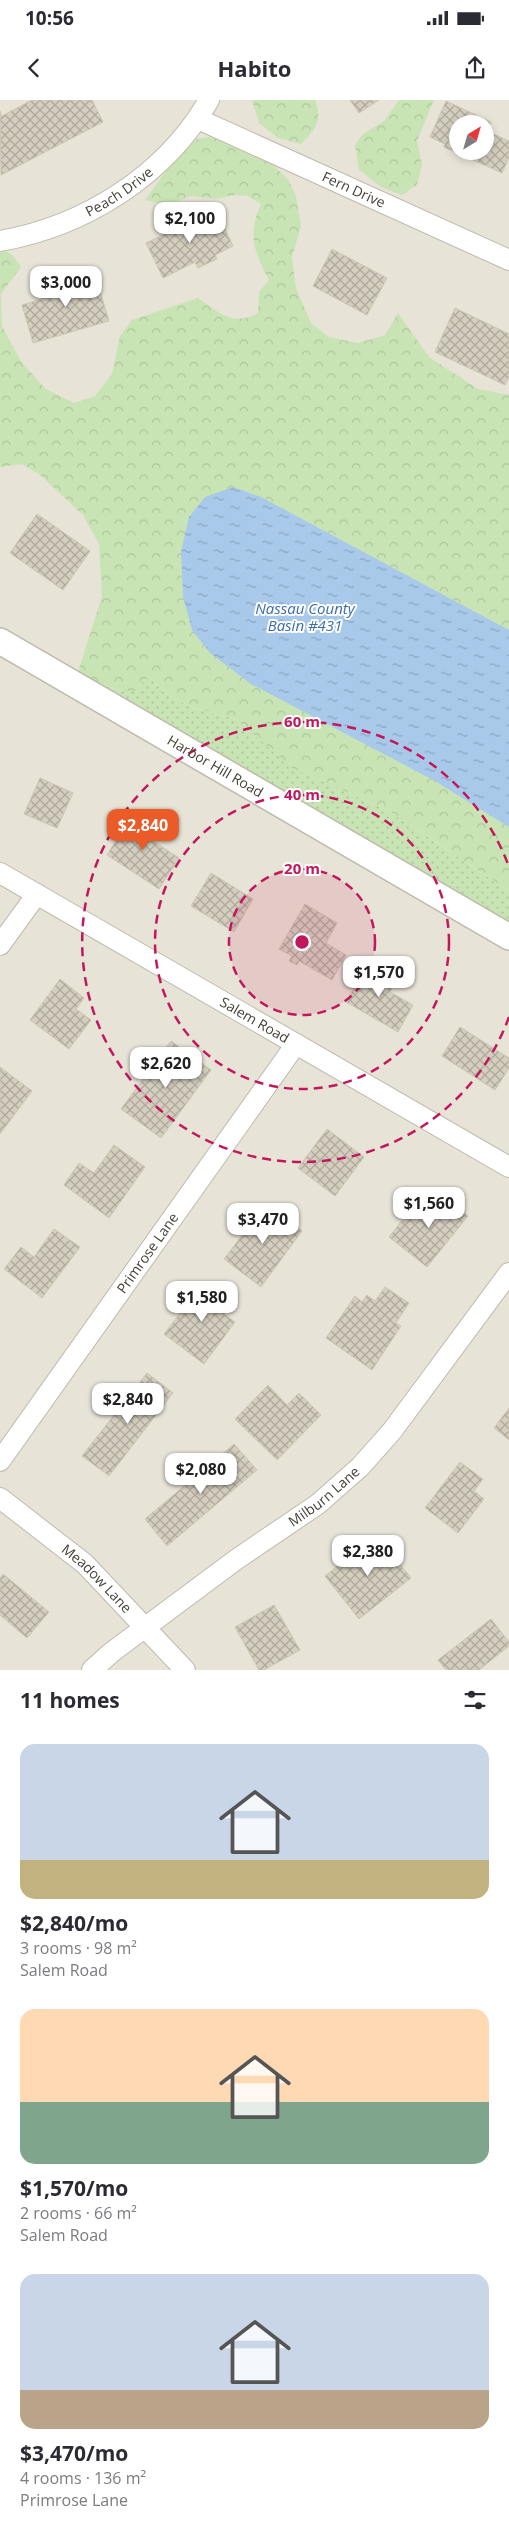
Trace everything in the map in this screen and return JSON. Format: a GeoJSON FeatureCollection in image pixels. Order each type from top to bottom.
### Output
{"type":"FeatureCollection","features":[{"type":"Feature","properties":{"kind":"street","name":"Peach Drive"},"geometry":{"type":"LineString","coordinates":[[0,241],[21,237],[82,216],[117,196],[152,168],[198,119],[209,100]]}},
{"type":"Feature","properties":{"kind":"street","name":"Fern Drive"},"geometry":{"type":"LineString","coordinates":[[198,119],[509,260]]}},
{"type":"Feature","properties":{"kind":"street","name":"Harbor Hill Road"},"geometry":{"type":"LineString","coordinates":[[0,641],[509,937]]}},
{"type":"Feature","properties":{"kind":"street","name":"Salem Road"},"geometry":{"type":"LineString","coordinates":[[0,873],[509,1167]]}},
{"type":"Feature","properties":{"kind":"street"},"geometry":{"type":"LineString","coordinates":[[0,946],[37,894]]}},
{"type":"Feature","properties":{"kind":"street","name":"Primrose Lane"},"geometry":{"type":"LineString","coordinates":[[0,1462],[296,1044]]}},
{"type":"Feature","properties":{"kind":"street","name":"Milburn Lane"},"geometry":{"type":"LineString","coordinates":[[92,1670],[112,1652],[237,1559],[318,1504],[360,1467],[392,1431],[509,1273]]}},
{"type":"Feature","properties":{"kind":"street","name":"Meadow Lane"},"geometry":{"type":"LineString","coordinates":[[0,1498],[85,1564],[185,1670]]}},
{"type":"Feature","properties":{"kind":"shaded area"},"geometry":{"type":"Polygon","coordinates":[[[0,100],[509,100],[509,474],[245,355],[73,680],[509,936],[509,1670],[0,1670],[0,100]]]}},
{"type":"Feature","properties":{"kind":"green space"},"geometry":{"type":"Polygon","coordinates":[[[252,100],[315,100],[318,114],[317,124],[311,134],[301,144],[278,138],[259,123],[252,100]]]}},
{"type":"Feature","properties":{"kind":"green space"},"geometry":{"type":"Polygon","coordinates":[[[399,100],[434,100],[417,141],[422,165],[417,185],[402,195],[381,187],[359,170],[355,145],[363,134],[384,121],[399,100]]]}},
{"type":"Feature","properties":{"kind":"green space"},"geometry":{"type":"Polygon","coordinates":[[[214,136],[232,142],[271,163],[288,179],[296,196],[301,227],[292,257],[296,288],[311,323],[329,337],[358,343],[385,335],[398,313],[429,357],[478,389],[509,395],[509,891],[389,811],[292,768],[236,719],[194,708],[168,695],[150,677],[143,681],[138,691],[123,691],[84,680],[78,672],[102,596],[99,544],[83,515],[40,475],[22,464],[0,467],[0,252],[6,251],[13,256],[21,267],[1,294],[2,326],[22,363],[46,389],[74,403],[95,396],[112,374],[120,336],[132,320],[198,298],[220,313],[233,318],[240,319],[258,313],[259,292],[269,280],[259,261],[253,234],[261,204],[248,196],[233,195],[216,199],[190,196],[176,202],[159,203],[145,200],[181,150],[197,139],[214,136]]]}},
{"type":"Feature","properties":{"kind":"green space"},"geometry":{"type":"Polygon","coordinates":[[[81,665],[78,672],[84,680],[123,691],[150,677],[168,695],[194,708],[236,719],[293,768],[389,811],[509,891],[509,936],[73,680],[81,665]]]}},
{"type":"Feature","properties":{"kind":"water","name":"Nassau County Basin #431"},"geometry":{"type":"Polygon","coordinates":[[[233,487],[261,497],[509,630],[509,827],[435,781],[251,684],[210,653],[192,630],[183,596],[181,552],[189,517],[205,497],[233,487]]]}},
{"type":"Feature","properties":{"kind":"building"},"geometry":{"type":"Polygon","coordinates":[[[32,100],[92,100],[103,122],[1,175],[0,111],[2,116],[32,100]]]}},
{"type":"Feature","properties":{"kind":"building"},"geometry":{"type":"Polygon","coordinates":[[[350,100],[379,100],[359,113],[350,100]]]}},
{"type":"Feature","properties":{"kind":"building"},"geometry":{"type":"Polygon","coordinates":[[[446,101],[476,115],[449,115],[449,149],[444,147],[445,144],[430,137],[446,101]]]}},
{"type":"Feature","properties":{"kind":"building"},"geometry":{"type":"Polygon","coordinates":[[[494,134],[509,141],[509,158],[502,173],[473,160],[494,160],[494,134]]]}},
{"type":"Feature","properties":{"kind":"building"},"geometry":{"type":"Polygon","coordinates":[[[216,210],[233,246],[215,255],[217,259],[198,268],[195,262],[163,278],[146,243],[179,227],[177,223],[197,213],[199,218],[216,210]]]}},
{"type":"Feature","properties":{"kind":"building"},"geometry":{"type":"Polygon","coordinates":[[[332,249],[387,278],[367,315],[313,286],[332,249]]]}},
{"type":"Feature","properties":{"kind":"building"},"geometry":{"type":"Polygon","coordinates":[[[94,271],[109,321],[33,343],[22,305],[49,297],[45,285],[94,271]]]}},
{"type":"Feature","properties":{"kind":"building"},"geometry":{"type":"Polygon","coordinates":[[[455,308],[509,334],[509,377],[505,385],[435,352],[455,308]]]}},
{"type":"Feature","properties":{"kind":"building"},"geometry":{"type":"Polygon","coordinates":[[[37,514],[90,551],[63,590],[10,553],[37,514]]]}},
{"type":"Feature","properties":{"kind":"building"},"geometry":{"type":"Polygon","coordinates":[[[40,778],[73,793],[57,828],[24,814],[40,778]]]}},
{"type":"Feature","properties":{"kind":"building"},"geometry":{"type":"Polygon","coordinates":[[[136,809],[157,822],[147,837],[179,858],[159,889],[107,855],[136,809]]]}},
{"type":"Feature","properties":{"kind":"building"},"geometry":{"type":"Polygon","coordinates":[[[211,873],[253,899],[234,932],[191,906],[211,873]]]}},
{"type":"Feature","properties":{"kind":"building"},"geometry":{"type":"Polygon","coordinates":[[[305,904],[337,923],[326,943],[346,955],[332,980],[299,961],[297,965],[289,961],[292,956],[279,949],[305,904]]]}},
{"type":"Feature","properties":{"kind":"building"},"geometry":{"type":"Polygon","coordinates":[[[368,963],[397,979],[390,992],[413,1005],[398,1032],[346,1002],[368,963]]]}},
{"type":"Feature","properties":{"kind":"building"},"geometry":{"type":"Polygon","coordinates":[[[60,979],[84,998],[76,1009],[91,1020],[69,1049],[30,1020],[60,979]]]}},
{"type":"Feature","properties":{"kind":"building"},"geometry":{"type":"Polygon","coordinates":[[[460,1027],[509,1058],[509,1068],[495,1090],[442,1056],[460,1027]]]}},
{"type":"Feature","properties":{"kind":"building"},"geometry":{"type":"Polygon","coordinates":[[[171,1041],[211,1070],[161,1138],[121,1109],[171,1041]]]}},
{"type":"Feature","properties":{"kind":"building"},"geometry":{"type":"Polygon","coordinates":[[[0,1067],[32,1091],[0,1134],[0,1067]]]}},
{"type":"Feature","properties":{"kind":"building"},"geometry":{"type":"Polygon","coordinates":[[[327,1129],[364,1157],[335,1196],[298,1168],[327,1129]]]}},
{"type":"Feature","properties":{"kind":"building"},"geometry":{"type":"Polygon","coordinates":[[[114,1145],[145,1167],[109,1218],[64,1185],[79,1163],[94,1173],[114,1145]]]}},
{"type":"Feature","properties":{"kind":"building"},"geometry":{"type":"Polygon","coordinates":[[[438,1193],[468,1216],[427,1267],[389,1237],[415,1204],[424,1211],[438,1193]]]}},
{"type":"Feature","properties":{"kind":"building"},"geometry":{"type":"Polygon","coordinates":[[[266,1204],[302,1231],[261,1287],[224,1259],[266,1204]]]}},
{"type":"Feature","properties":{"kind":"building"},"geometry":{"type":"Polygon","coordinates":[[[54,1229],[80,1247],[42,1298],[4,1269],[21,1247],[34,1257],[54,1229]]]}},
{"type":"Feature","properties":{"kind":"building"},"geometry":{"type":"Polygon","coordinates":[[[205,1281],[233,1302],[224,1314],[235,1322],[204,1364],[164,1334],[205,1281]]]}},
{"type":"Feature","properties":{"kind":"building"},"geometry":{"type":"Polygon","coordinates":[[[385,1287],[409,1303],[396,1323],[401,1326],[372,1370],[326,1338],[355,1296],[362,1302],[367,1295],[375,1301],[385,1287]]]}},
{"type":"Feature","properties":{"kind":"building"},"geometry":{"type":"Polygon","coordinates":[[[147,1373],[173,1393],[109,1476],[82,1456],[147,1373]]]}},
{"type":"Feature","properties":{"kind":"building"},"geometry":{"type":"Polygon","coordinates":[[[268,1385],[287,1405],[299,1393],[321,1415],[277,1460],[235,1419],[268,1385]]]}},
{"type":"Feature","properties":{"kind":"building"},"geometry":{"type":"Polygon","coordinates":[[[509,1408],[509,1440],[494,1428],[509,1408]]]}},
{"type":"Feature","properties":{"kind":"building"},"geometry":{"type":"Polygon","coordinates":[[[234,1444],[257,1470],[167,1546],[145,1519],[234,1444]]]}},
{"type":"Feature","properties":{"kind":"building"},"geometry":{"type":"Polygon","coordinates":[[[460,1462],[483,1479],[474,1491],[484,1499],[458,1533],[425,1508],[460,1462]]]}},
{"type":"Feature","properties":{"kind":"building"},"geometry":{"type":"Polygon","coordinates":[[[377,1535],[411,1578],[359,1619],[325,1576],[377,1535]]]}},
{"type":"Feature","properties":{"kind":"building"},"geometry":{"type":"Polygon","coordinates":[[[3,1574],[49,1612],[27,1638],[0,1615],[0,1578],[3,1574]]]}},
{"type":"Feature","properties":{"kind":"building"},"geometry":{"type":"Polygon","coordinates":[[[274,1605],[300,1650],[264,1670],[259,1670],[235,1627],[274,1605]]]}},
{"type":"Feature","properties":{"kind":"building"},"geometry":{"type":"Polygon","coordinates":[[[491,1619],[509,1642],[509,1646],[479,1670],[446,1670],[438,1660],[491,1619]]]}}]}
